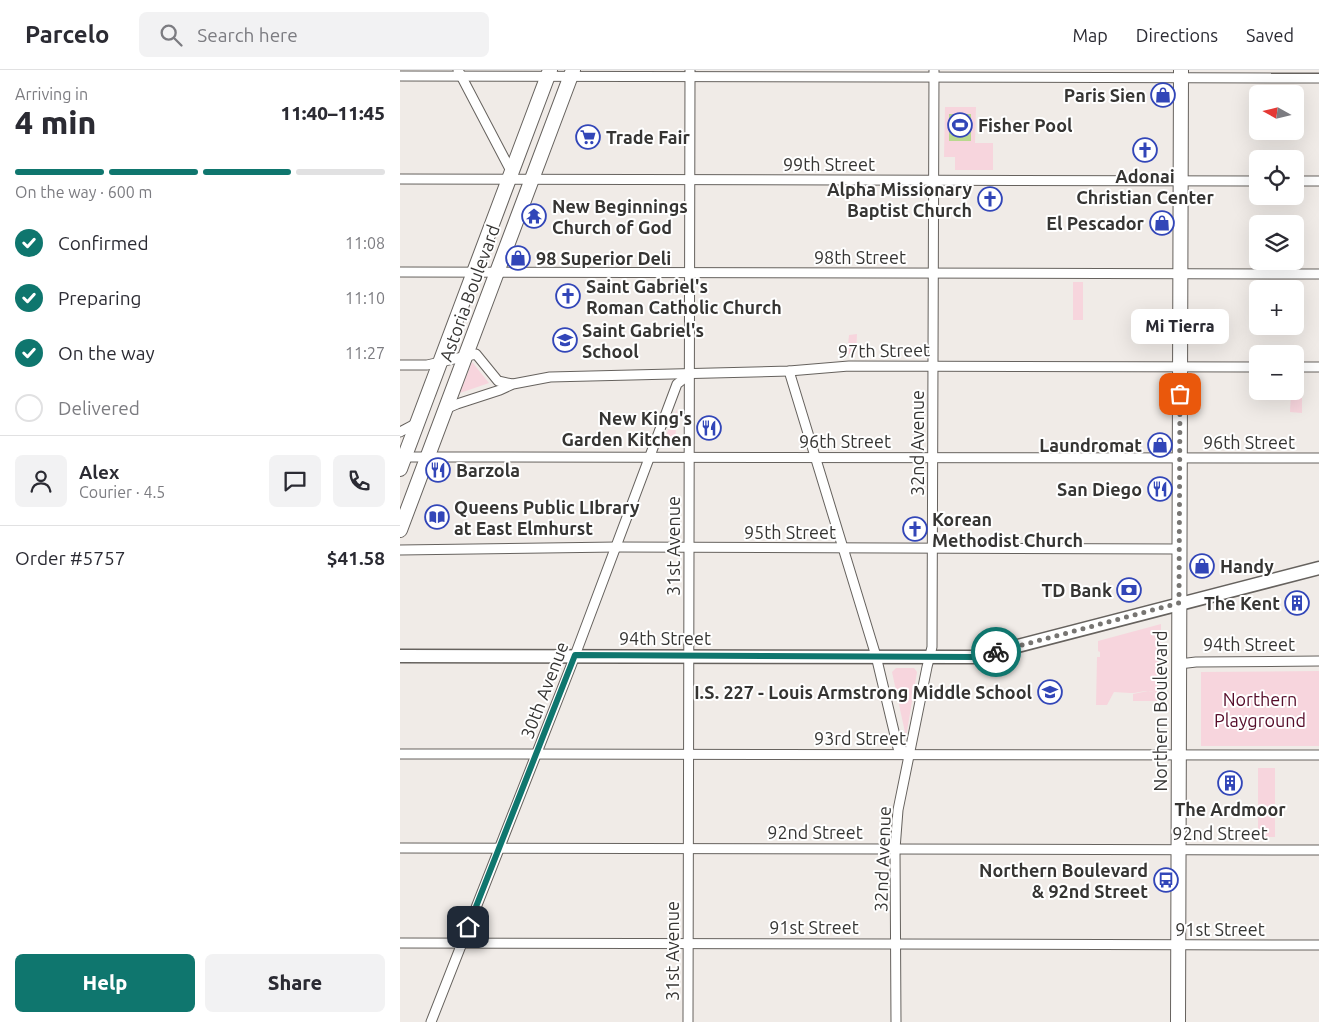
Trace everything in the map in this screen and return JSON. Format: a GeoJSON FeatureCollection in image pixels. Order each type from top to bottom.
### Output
{"type":"FeatureCollection","features":[{"type":"Feature","properties":{"kind":"main road","name":"Astoria Boulevard"},"geometry":{"type":"LineString","coordinates":[[402,461],[512,177],[549,74]]}},
{"type":"Feature","properties":{"kind":"main road","name":"Astoria Boulevard"},"geometry":{"type":"LineString","coordinates":[[400,530],[572,74]]}},
{"type":"Feature","properties":{"kind":"main road","name":"Northern Boulevard"},"geometry":{"type":"LineString","coordinates":[[1178,1022],[1181,74]]}},
{"type":"Feature","properties":{"kind":"main road","name":"94th Street"},"geometry":{"type":"LineString","coordinates":[[400,656],[975,657],[1319,568]]}},
{"type":"Feature","properties":{"kind":"street"},"geometry":{"type":"LineString","coordinates":[[403,76],[416,70]]}},
{"type":"Feature","properties":{"kind":"street"},"geometry":{"type":"LineString","coordinates":[[403,76],[460,73],[1181,74],[1319,78]]}},
{"type":"Feature","properties":{"kind":"street"},"geometry":{"type":"LineString","coordinates":[[460,73],[512,177]]}},
{"type":"Feature","properties":{"kind":"street","name":"31st Avenue"},"geometry":{"type":"LineString","coordinates":[[688,1022],[690,73]]}},
{"type":"Feature","properties":{"kind":"street","name":"32nd Avenue"},"geometry":{"type":"LineString","coordinates":[[896,1022],[895,849],[898,810],[932,647],[934,609],[934,74]]}},
{"type":"Feature","properties":{"kind":"street","name":"99th Street"},"geometry":{"type":"LineString","coordinates":[[400,179],[512,177],[531,179],[1249,182]]}},
{"type":"Feature","properties":{"kind":"street"},"geometry":{"type":"LineString","coordinates":[[1304,182],[1319,182]]}},
{"type":"Feature","properties":{"kind":"street","name":"98th Street"},"geometry":{"type":"LineString","coordinates":[[400,272],[1319,274]]}},
{"type":"Feature","properties":{"kind":"street"},"geometry":{"type":"LineString","coordinates":[[400,365],[427,365],[476,354],[498,381],[513,384]]}},
{"type":"Feature","properties":{"kind":"street","name":"97th Street"},"geometry":{"type":"LineString","coordinates":[[446,409],[513,384],[550,377],[789,371],[849,366],[1249,367]]}},
{"type":"Feature","properties":{"kind":"street"},"geometry":{"type":"LineString","coordinates":[[1304,367],[1319,367]]}},
{"type":"Feature","properties":{"kind":"street"},"geometry":{"type":"LineString","coordinates":[[789,371],[876,656],[898,748],[910,754]]}},
{"type":"Feature","properties":{"kind":"street","name":"30th Avenue"},"geometry":{"type":"LineString","coordinates":[[431,1022],[617,547],[677,384],[690,374]]}},
{"type":"Feature","properties":{"kind":"street"},"geometry":{"type":"LineString","coordinates":[[400,432],[418,423]]}},
{"type":"Feature","properties":{"kind":"street","name":"96th Street"},"geometry":{"type":"LineString","coordinates":[[402,461],[427,456],[1319,458]]}},
{"type":"Feature","properties":{"kind":"street","name":"95th Street"},"geometry":{"type":"LineString","coordinates":[[400,550],[617,547],[1180,549]]}},
{"type":"Feature","properties":{"kind":"street","name":"94th Street"},"geometry":{"type":"LineString","coordinates":[[1179,664],[1196,662],[1319,661]]}},
{"type":"Feature","properties":{"kind":"street","name":"93rd Street"},"geometry":{"type":"LineString","coordinates":[[400,754],[1319,755]]}},
{"type":"Feature","properties":{"kind":"street","name":"92nd Street"},"geometry":{"type":"LineString","coordinates":[[400,848],[1319,850]]}},
{"type":"Feature","properties":{"kind":"street","name":"91st Street"},"geometry":{"type":"LineString","coordinates":[[400,943],[1319,945]]}},
{"type":"Feature","properties":{"kind":"green space","name":"Fisher Pool"},"geometry":{"type":"Polygon","coordinates":[[[945,107],[976,107],[975,143],[993,143],[993,170],[955,170],[955,157],[944,157],[945,107]]]}},
{"type":"Feature","properties":{"kind":"green space"},"geometry":{"type":"Polygon","coordinates":[[[1073,282],[1083,282],[1083,320],[1073,320],[1073,282]]]}},
{"type":"Feature","properties":{"kind":"green space"},"geometry":{"type":"Polygon","coordinates":[[[857,334],[856,354],[847,354],[849,335],[857,334]]]}},
{"type":"Feature","properties":{"kind":"green space"},"geometry":{"type":"Polygon","coordinates":[[[472,362],[489,383],[460,393],[472,362]]]}},
{"type":"Feature","properties":{"kind":"green space"},"geometry":{"type":"Polygon","coordinates":[[[1291,400],[1302,400],[1302,413],[1290,412],[1291,400]]]}},
{"type":"Feature","properties":{"kind":"green space"},"geometry":{"type":"Polygon","coordinates":[[[677,409],[675,445],[662,445],[677,409]]]}},
{"type":"Feature","properties":{"kind":"green space"},"geometry":{"type":"Polygon","coordinates":[[[1161,624],[1161,696],[1149,691],[1114,692],[1107,705],[1096,705],[1097,657],[1100,657],[1098,641],[1161,624]]]}},
{"type":"Feature","properties":{"kind":"green space"},"geometry":{"type":"Polygon","coordinates":[[[896,668],[914,668],[917,672],[906,737],[892,672],[896,668]]]}},
{"type":"Feature","properties":{"kind":"green space","name":"Northern Playground"},"geometry":{"type":"Polygon","coordinates":[[[1319,671],[1319,746],[1201,746],[1201,672],[1319,671]]]}},
{"type":"Feature","properties":{"kind":"green space"},"geometry":{"type":"Polygon","coordinates":[[[1148,691],[1154,692],[1160,701],[1133,701],[1133,694],[1148,691]]]}},
{"type":"Feature","properties":{"kind":"green space"},"geometry":{"type":"Polygon","coordinates":[[[1258,768],[1275,768],[1275,837],[1258,837],[1258,768]]]}},
{"type":"Feature","properties":{"kind":"shaded area"},"geometry":{"type":"Polygon","coordinates":[[[949,114],[971,114],[971,141],[949,141],[949,114]]]}},
{"type":"Feature","properties":{"kind":"way so far"},"geometry":{"type":"LineString","coordinates":[[996,652],[1179,603],[1180,394]]}},
{"type":"Feature","properties":{"kind":"place","name":"Paris Sien"},"geometry":{"type":"Point","coordinates":[1163,95]}},
{"type":"Feature","properties":{"kind":"place","name":"Fisher Pool"},"geometry":{"type":"Point","coordinates":[960,125]}},
{"type":"Feature","properties":{"kind":"place","name":"Trade Fair"},"geometry":{"type":"Point","coordinates":[588,137]}},
{"type":"Feature","properties":{"kind":"place","name":"Adonai Christian Center"},"geometry":{"type":"Point","coordinates":[1145,150]}},
{"type":"Feature","properties":{"kind":"place","name":"Alpha Missionary Baptist Church"},"geometry":{"type":"Point","coordinates":[990,199]}},
{"type":"Feature","properties":{"kind":"place","name":"New Beginnings Church of God"},"geometry":{"type":"Point","coordinates":[534,216]}},
{"type":"Feature","properties":{"kind":"place","name":"El Pescador"},"geometry":{"type":"Point","coordinates":[1162,223]}},
{"type":"Feature","properties":{"kind":"place","name":"98 Superior Deli"},"geometry":{"type":"Point","coordinates":[518,258]}},
{"type":"Feature","properties":{"kind":"place","name":"Saint Gabriel's Roman Catholic Church"},"geometry":{"type":"Point","coordinates":[568,296]}},
{"type":"Feature","properties":{"kind":"place","name":"Saint Gabriel's School"},"geometry":{"type":"Point","coordinates":[565,340]}},
{"type":"Feature","properties":{"kind":"place","name":"Mi Tierra"},"geometry":{"type":"Point","coordinates":[1180,394]}},
{"type":"Feature","properties":{"kind":"place","name":"New King's Garden Kitchen"},"geometry":{"type":"Point","coordinates":[709,428]}},
{"type":"Feature","properties":{"kind":"place","name":"Laundromat"},"geometry":{"type":"Point","coordinates":[1160,445]}},
{"type":"Feature","properties":{"kind":"place","name":"Barzola"},"geometry":{"type":"Point","coordinates":[438,470]}},
{"type":"Feature","properties":{"kind":"place","name":"San Diego"},"geometry":{"type":"Point","coordinates":[1160,489]}},
{"type":"Feature","properties":{"kind":"place","name":"Queens Public LIbrary at East Elmhurst"},"geometry":{"type":"Point","coordinates":[437,517]}},
{"type":"Feature","properties":{"kind":"place","name":"Korean Methodist Church"},"geometry":{"type":"Point","coordinates":[915,529]}},
{"type":"Feature","properties":{"kind":"place","name":"Handy"},"geometry":{"type":"Point","coordinates":[1202,566]}},
{"type":"Feature","properties":{"kind":"place","name":"TD Bank"},"geometry":{"type":"Point","coordinates":[1129,590]}},
{"type":"Feature","properties":{"kind":"place","name":"The Kent"},"geometry":{"type":"Point","coordinates":[1297,603]}},
{"type":"Feature","properties":{"kind":"place","name":"I.S. 227 - Louis Armstrong Middle School"},"geometry":{"type":"Point","coordinates":[1050,692]}},
{"type":"Feature","properties":{"kind":"place","name":"The Ardmoor"},"geometry":{"type":"Point","coordinates":[1230,783]}},
{"type":"Feature","properties":{"kind":"place","name":"Northern Boulevard & 92nd Street"},"geometry":{"type":"Point","coordinates":[1166,880]}},
{"type":"Feature","properties":{"kind":"route"},"geometry":{"type":"LineString","coordinates":[[468,927],[575,655],[975,657],[996,652]]}}]}
